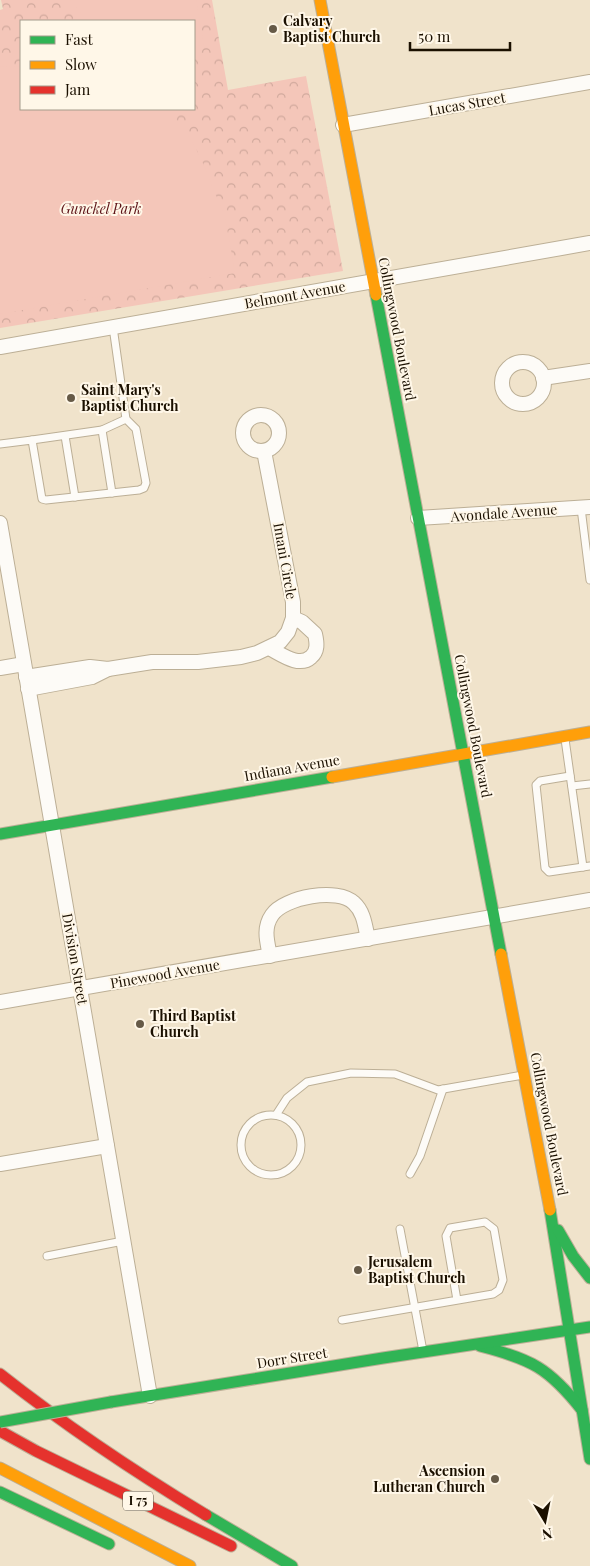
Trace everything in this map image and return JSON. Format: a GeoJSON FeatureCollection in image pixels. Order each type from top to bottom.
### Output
{"type":"FeatureCollection","features":[{"type":"Feature","properties":{"kind":"main road","name":"Collingwood Boulevard"},"geometry":{"type":"LineString","coordinates":[[320,0],[552,1220],[590,1459]]}},
{"type":"Feature","properties":{"kind":"main road","name":"Indiana Avenue"},"geometry":{"type":"LineString","coordinates":[[0,834],[590,732]]}},
{"type":"Feature","properties":{"kind":"main road"},"geometry":{"type":"LineString","coordinates":[[552,1220],[573,1256],[590,1278]]}},
{"type":"Feature","properties":{"kind":"main road","name":"Dorr Street"},"geometry":{"type":"LineString","coordinates":[[0,1422],[111,1402],[590,1327]]}},
{"type":"Feature","properties":{"kind":"main road"},"geometry":{"type":"LineString","coordinates":[[473,1345],[499,1351],[546,1372],[573,1398],[582,1410],[590,1396]]}},
{"type":"Feature","properties":{"kind":"main road"},"geometry":{"type":"LineString","coordinates":[[0,1374],[92,1444],[292,1566]]}},
{"type":"Feature","properties":{"kind":"main road","name":"I 75"},"geometry":{"type":"LineString","coordinates":[[0,1432],[221,1542],[277,1566]]}},
{"type":"Feature","properties":{"kind":"main road","name":"I 75"},"geometry":{"type":"LineString","coordinates":[[0,1468],[190,1566]]}},
{"type":"Feature","properties":{"kind":"main road"},"geometry":{"type":"LineString","coordinates":[[0,1492],[117,1547]]}},
{"type":"Feature","properties":{"kind":"street","name":"Lucas Street"},"geometry":{"type":"LineString","coordinates":[[343,125],[590,82]]}},
{"type":"Feature","properties":{"kind":"street","name":"Belmont Avenue"},"geometry":{"type":"LineString","coordinates":[[0,346],[590,243]]}},
{"type":"Feature","properties":{"kind":"street"},"geometry":{"type":"LineString","coordinates":[[544,378],[590,371]]}},
{"type":"Feature","properties":{"kind":"street","name":"Imani Circle"},"geometry":{"type":"LineString","coordinates":[[0,668],[26,677],[92,677],[108,669],[152,662],[221,659],[257,653],[280,642],[288,632],[293,618],[293,602],[264,451]]}},
{"type":"Feature","properties":{"kind":"street","name":"Avondale Avenue"},"geometry":{"type":"LineString","coordinates":[[418,518],[586,507]]}},
{"type":"Feature","properties":{"kind":"street","name":"Division Street"},"geometry":{"type":"LineString","coordinates":[[0,523],[2,548],[150,1396]]}},
{"type":"Feature","properties":{"kind":"street"},"geometry":{"type":"LineString","coordinates":[[269,648],[299,662],[308,660],[313,656],[316,650],[315,634],[302,622],[293,618]]}},
{"type":"Feature","properties":{"kind":"street"},"geometry":{"type":"LineString","coordinates":[[270,956],[266,928],[272,913],[284,904],[293,901],[327,895],[343,897],[355,904],[363,916],[368,939]]}},
{"type":"Feature","properties":{"kind":"street","name":"Pinewood Avenue"},"geometry":{"type":"LineString","coordinates":[[0,1002],[590,900]]}},
{"type":"Feature","properties":{"kind":"street"},"geometry":{"type":"LineString","coordinates":[[0,1164],[107,1146]]}},
{"type":"Feature","properties":{"kind":"lane"},"geometry":{"type":"LineString","coordinates":[[32,440],[42,499],[75,497],[144,488],[146,483],[136,429],[126,419],[113,327]]}},
{"type":"Feature","properties":{"kind":"lane"},"geometry":{"type":"LineString","coordinates":[[0,444],[102,430],[126,419]]}},
{"type":"Feature","properties":{"kind":"lane"},"geometry":{"type":"LineString","coordinates":[[102,430],[112,493]]}},
{"type":"Feature","properties":{"kind":"lane"},"geometry":{"type":"LineString","coordinates":[[65,436],[75,497]]}},
{"type":"Feature","properties":{"kind":"lane"},"geometry":{"type":"LineString","coordinates":[[586,507],[590,580]]}},
{"type":"Feature","properties":{"kind":"lane"},"geometry":{"type":"LineString","coordinates":[[565,736],[586,866],[550,872],[545,868],[536,785],[540,781],[570,776]]}},
{"type":"Feature","properties":{"kind":"lane"},"geometry":{"type":"LineString","coordinates":[[572,786],[590,784]]}},
{"type":"Feature","properties":{"kind":"lane"},"geometry":{"type":"LineString","coordinates":[[276,1115],[287,1098],[307,1082],[351,1073],[395,1074],[438,1090],[524,1075]]}},
{"type":"Feature","properties":{"kind":"lane"},"geometry":{"type":"LineString","coordinates":[[410,1174],[420,1156],[443,1089]]}},
{"type":"Feature","properties":{"kind":"lane"},"geometry":{"type":"LineString","coordinates":[[276,1115],[285,1118],[298,1131],[301,1140],[301,1150],[293,1166],[285,1172],[266,1174],[257,1171],[243,1156],[242,1140],[248,1126],[256,1119],[276,1115]]}},
{"type":"Feature","properties":{"kind":"lane"},"geometry":{"type":"LineString","coordinates":[[342,1320],[493,1294],[500,1290],[503,1280],[494,1229],[484,1222],[450,1228],[446,1236],[457,1300]]}},
{"type":"Feature","properties":{"kind":"lane"},"geometry":{"type":"LineString","coordinates":[[400,1229],[424,1352]]}},
{"type":"Feature","properties":{"kind":"lane"},"geometry":{"type":"LineString","coordinates":[[47,1256],[123,1241]]}},
{"type":"Feature","properties":{"kind":"green space","name":"Gunckel Park"},"geometry":{"type":"Polygon","coordinates":[[[1,0],[212,0],[228,90],[306,76],[343,271],[0,328],[0,10],[3,9],[1,0]]]}},
{"type":"Feature","properties":{"kind":"green space"},"geometry":{"type":"Polygon","coordinates":[[[70,0],[196,0],[204,45],[195,46],[195,20],[89,20],[70,0]]]}},
{"type":"Feature","properties":{"kind":"green space"},"geometry":{"type":"Polygon","coordinates":[[[20,66],[20,110],[161,110],[170,116],[179,124],[194,145],[222,209],[235,273],[0,314],[0,67],[20,66]]]}},
{"type":"Feature","properties":{"kind":"traffic: fast"},"geometry":{"type":"LineString","coordinates":[[376,295],[501,954]]}},
{"type":"Feature","properties":{"kind":"traffic: fast"},"geometry":{"type":"LineString","coordinates":[[0,834],[332,777]]}},
{"type":"Feature","properties":{"kind":"traffic: fast"},"geometry":{"type":"LineString","coordinates":[[550,1210],[590,1459]]}},
{"type":"Feature","properties":{"kind":"traffic: fast"},"geometry":{"type":"LineString","coordinates":[[558,1230],[573,1256],[590,1278]]}},
{"type":"Feature","properties":{"kind":"traffic: fast"},"geometry":{"type":"LineString","coordinates":[[111,1402],[590,1327]]}},
{"type":"Feature","properties":{"kind":"traffic: fast"},"geometry":{"type":"LineString","coordinates":[[480,1346],[513,1356],[538,1367],[559,1384],[582,1410]]}},
{"type":"Feature","properties":{"kind":"traffic: fast"},"geometry":{"type":"LineString","coordinates":[[0,1422],[111,1402]]}},
{"type":"Feature","properties":{"kind":"traffic: fast"},"geometry":{"type":"LineString","coordinates":[[0,1492],[109,1544]]}},
{"type":"Feature","properties":{"kind":"traffic: fast"},"geometry":{"type":"LineString","coordinates":[[206,1515],[292,1566]]}},
{"type":"Feature","properties":{"kind":"traffic: slow"},"geometry":{"type":"LineString","coordinates":[[320,0],[376,295]]}},
{"type":"Feature","properties":{"kind":"traffic: slow"},"geometry":{"type":"LineString","coordinates":[[332,777],[590,732]]}},
{"type":"Feature","properties":{"kind":"traffic: slow"},"geometry":{"type":"LineString","coordinates":[[501,954],[550,1210]]}},
{"type":"Feature","properties":{"kind":"traffic: slow"},"geometry":{"type":"LineString","coordinates":[[0,1468],[190,1566]]}},
{"type":"Feature","properties":{"kind":"traffic: jam"},"geometry":{"type":"LineString","coordinates":[[0,1374],[101,1448],[206,1515]]}},
{"type":"Feature","properties":{"kind":"traffic: jam"},"geometry":{"type":"LineString","coordinates":[[0,1431],[36,1451],[231,1546]]}},
{"type":"Feature","properties":{"kind":"place","name":"Calvary Baptist Church"},"geometry":{"type":"Point","coordinates":[273,29]}},
{"type":"Feature","properties":{"kind":"place","name":"Saint Mary's Baptist Church"},"geometry":{"type":"Point","coordinates":[71,398]}},
{"type":"Feature","properties":{"kind":"place","name":"Third Baptist Church"},"geometry":{"type":"Point","coordinates":[140,1024]}},
{"type":"Feature","properties":{"kind":"place","name":"Jerusalem Baptist Church"},"geometry":{"type":"Point","coordinates":[358,1270]}},
{"type":"Feature","properties":{"kind":"place","name":"Ascension Lutheran Church"},"geometry":{"type":"Point","coordinates":[495,1479]}}]}
